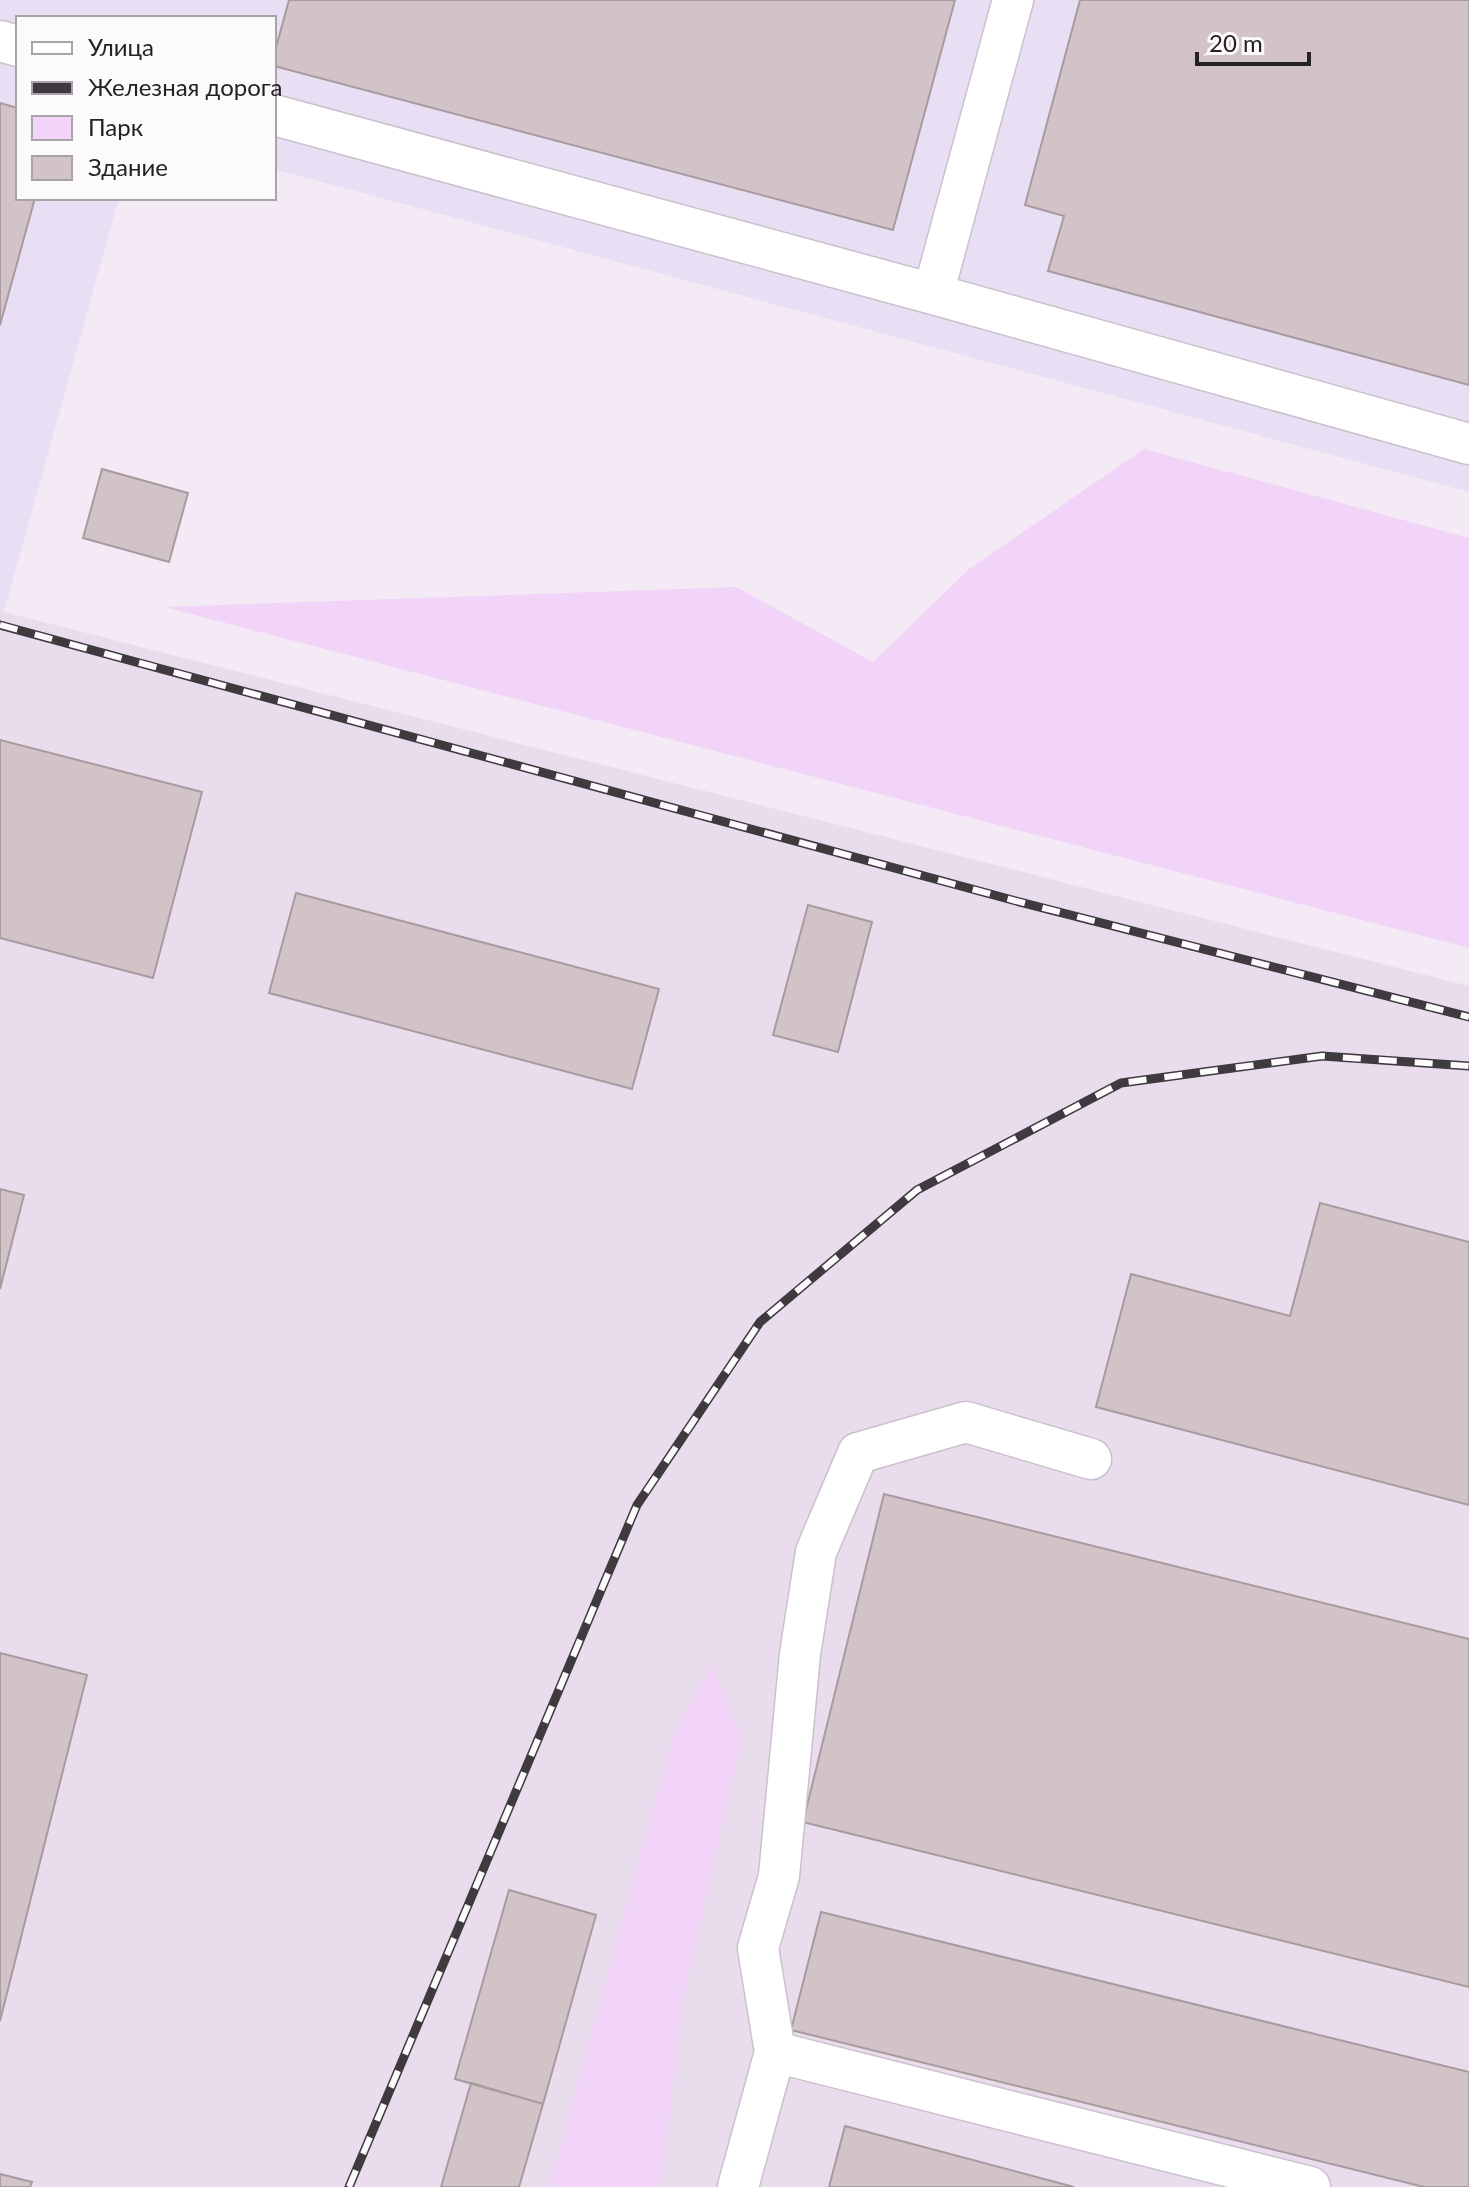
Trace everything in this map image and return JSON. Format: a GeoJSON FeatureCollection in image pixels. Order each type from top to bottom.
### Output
{"type":"FeatureCollection","features":[{"type":"Feature","properties":{"kind":"lane"},"geometry":{"type":"LineString","coordinates":[[933,294],[1013,0]]}},
{"type":"Feature","properties":{"kind":"lane"},"geometry":{"type":"LineString","coordinates":[[276,116],[1469,444]]}},
{"type":"Feature","properties":{"kind":"lane"},"geometry":{"type":"LineString","coordinates":[[738,2187],[775,2052],[758,1948],[779,1876],[800,1654],[816,1552],[858,1453],[966,1422],[1091,1459]]}},
{"type":"Feature","properties":{"kind":"lane"},"geometry":{"type":"LineString","coordinates":[[775,2052],[1310,2187]]}},
{"type":"Feature","properties":{"kind":"shaded area"},"geometry":{"type":"Polygon","coordinates":[[[0,0],[1469,0],[1469,492],[276,170],[276,16],[16,16],[16,200],[118,200],[4,612],[0,611],[0,0]]]}},
{"type":"Feature","properties":{"kind":"shaded area"},"geometry":{"type":"Polygon","coordinates":[[[0,611],[1469,986],[1469,2187],[0,2187],[0,611]]]}},
{"type":"Feature","properties":{"kind":"green space"},"geometry":{"type":"Polygon","coordinates":[[[1144,449],[1469,538],[1469,948],[164,607],[736,587],[873,662],[969,569],[1144,449]]]}},
{"type":"Feature","properties":{"kind":"green space"},"geometry":{"type":"Polygon","coordinates":[[[711,1665],[742,1737],[683,2000],[661,2187],[549,2187],[673,1736],[711,1665]]]}},
{"type":"Feature","properties":{"kind":"building"},"geometry":{"type":"Polygon","coordinates":[[[289,0],[955,0],[893,230],[276,67],[276,48],[289,0]]]}},
{"type":"Feature","properties":{"kind":"building"},"geometry":{"type":"Polygon","coordinates":[[[1080,0],[1469,0],[1469,385],[1048,271],[1064,216],[1025,205],[1080,0]]]}},
{"type":"Feature","properties":{"kind":"building"},"geometry":{"type":"Polygon","coordinates":[[[0,103],[16,107],[16,200],[34,200],[0,325],[0,103]]]}},
{"type":"Feature","properties":{"kind":"building"},"geometry":{"type":"Polygon","coordinates":[[[102,469],[188,493],[169,562],[83,538],[102,469]]]}},
{"type":"Feature","properties":{"kind":"building"},"geometry":{"type":"Polygon","coordinates":[[[0,740],[202,792],[153,978],[0,938],[0,740]]]}},
{"type":"Feature","properties":{"kind":"building"},"geometry":{"type":"Polygon","coordinates":[[[296,893],[659,989],[632,1089],[269,993],[296,893]]]}},
{"type":"Feature","properties":{"kind":"building"},"geometry":{"type":"Polygon","coordinates":[[[808,905],[872,922],[838,1052],[773,1035],[808,905]]]}},
{"type":"Feature","properties":{"kind":"building"},"geometry":{"type":"Polygon","coordinates":[[[0,1189],[24,1195],[0,1289],[0,1189]]]}},
{"type":"Feature","properties":{"kind":"building"},"geometry":{"type":"Polygon","coordinates":[[[1320,1203],[1469,1242],[1469,1505],[1096,1407],[1131,1274],[1290,1316],[1320,1203]]]}},
{"type":"Feature","properties":{"kind":"building"},"geometry":{"type":"Polygon","coordinates":[[[884,1494],[1469,1639],[1469,1987],[803,1822],[884,1494]]]}},
{"type":"Feature","properties":{"kind":"building"},"geometry":{"type":"Polygon","coordinates":[[[0,1653],[87,1675],[0,2021],[0,1653]]]}},
{"type":"Feature","properties":{"kind":"building"},"geometry":{"type":"Polygon","coordinates":[[[509,1890],[596,1915],[543,2104],[455,2079],[509,1890]]]}},
{"type":"Feature","properties":{"kind":"building"},"geometry":{"type":"Polygon","coordinates":[[[821,1912],[1469,2072],[1469,2187],[1424,2187],[791,2030],[821,1912]]]}},
{"type":"Feature","properties":{"kind":"building"},"geometry":{"type":"Polygon","coordinates":[[[471,2083],[543,2104],[519,2187],[441,2187],[471,2083]]]}},
{"type":"Feature","properties":{"kind":"building"},"geometry":{"type":"Polygon","coordinates":[[[845,2126],[1074,2187],[829,2187],[845,2126]]]}},
{"type":"Feature","properties":{"kind":"building"},"geometry":{"type":"Polygon","coordinates":[[[0,2174],[32,2182],[30,2187],[0,2187],[0,2174]]]}},
{"type":"Feature","properties":{"kind":"railway"},"geometry":{"type":"LineString","coordinates":[[0,625],[1016,901],[1469,1017]]}},
{"type":"Feature","properties":{"kind":"railway"},"geometry":{"type":"LineString","coordinates":[[349,2187],[637,1505],[760,1322],[917,1190],[1121,1083],[1322,1056],[1469,1066]]}}]}
